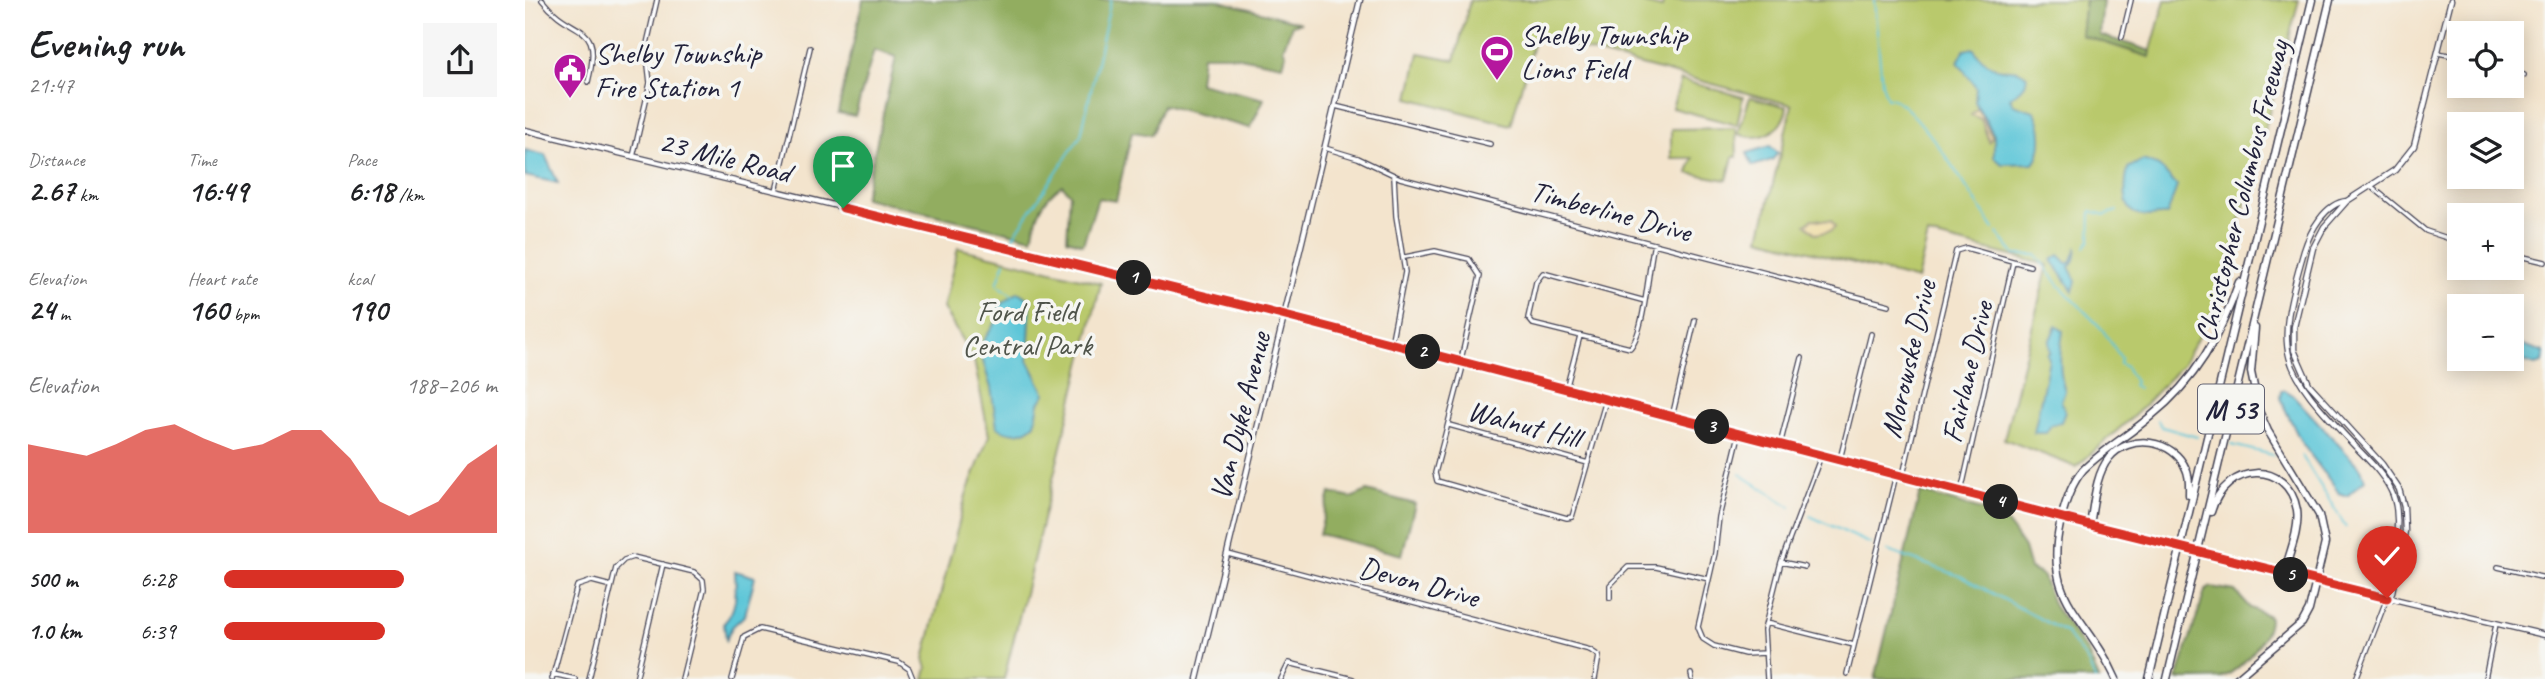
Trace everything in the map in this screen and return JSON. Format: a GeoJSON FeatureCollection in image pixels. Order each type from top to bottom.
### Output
{"type":"FeatureCollection","features":[{"type":"Feature","properties":{"kind":"highway","name":"Christopher Columbus Freeway"},"geometry":{"type":"LineString","coordinates":[[2149,679],[2312,0]]}},
{"type":"Feature","properties":{"kind":"highway","name":"Christopher Columbus Freeway"},"geometry":{"type":"LineString","coordinates":[[2167,679],[2330,0]]}},
{"type":"Feature","properties":{"kind":"highway"},"geometry":{"type":"LineString","coordinates":[[2116,679],[2060,586],[2055,550],[2061,518],[2075,482],[2083,470],[2177,393],[2204,360],[2226,318],[2249,257]]}},
{"type":"Feature","properties":{"kind":"highway"},"geometry":{"type":"LineString","coordinates":[[2236,679],[2299,628],[2309,610],[2325,543],[2322,521],[2268,430],[2253,387],[2251,351],[2263,278]]}},
{"type":"Feature","properties":{"kind":"highway"},"geometry":{"type":"LineString","coordinates":[[2090,525],[2100,477],[2107,460],[2116,450],[2134,443],[2151,442],[2180,458],[2189,481],[2186,519]]}},
{"type":"Feature","properties":{"kind":"highway"},"geometry":{"type":"LineString","coordinates":[[2200,540],[2214,501],[2225,484],[2244,474],[2271,477],[2288,490],[2297,509],[2297,521],[2284,573]]}},
{"type":"Feature","properties":{"kind":"main road","name":"Van Dyke Avenue"},"geometry":{"type":"LineString","coordinates":[[1197,679],[1287,316],[1360,0]]}},
{"type":"Feature","properties":{"kind":"main road"},"geometry":{"type":"LineString","coordinates":[[2387,598],[2392,592],[2405,531],[2404,507],[2393,478],[2309,384],[2295,356],[2294,327],[2315,243],[2327,223],[2347,201],[2400,166],[2414,146],[2451,0]]}},
{"type":"Feature","properties":{"kind":"main road","name":"23 Mile Road"},"geometry":{"type":"LineString","coordinates":[[525,130],[1287,316],[2061,518],[2545,635]]}},
{"type":"Feature","properties":{"kind":"main road"},"geometry":{"type":"LineString","coordinates":[[2347,201],[2339,202],[2328,210],[2310,235],[2288,319],[2287,353],[2301,387],[2383,478],[2395,502],[2398,526],[2384,589],[2387,598]]}},
{"type":"Feature","properties":{"kind":"main road"},"geometry":{"type":"LineString","coordinates":[[2310,235],[2315,243]]}},
{"type":"Feature","properties":{"kind":"main road"},"geometry":{"type":"LineString","coordinates":[[2359,451],[2369,449]]}},
{"type":"Feature","properties":{"kind":"main road"},"geometry":{"type":"LineString","coordinates":[[2395,502],[2404,507]]}},
{"type":"Feature","properties":{"kind":"main road"},"geometry":{"type":"LineString","coordinates":[[2389,567],[2396,573]]}},
{"type":"Feature","properties":{"kind":"street"},"geometry":{"type":"LineString","coordinates":[[542,0],[592,42],[595,56],[588,82]]}},
{"type":"Feature","properties":{"kind":"street"},"geometry":{"type":"LineString","coordinates":[[633,157],[650,83],[646,48],[657,0]]}},
{"type":"Feature","properties":{"kind":"street"},"geometry":{"type":"LineString","coordinates":[[2122,38],[2131,0]]}},
{"type":"Feature","properties":{"kind":"street"},"geometry":{"type":"LineString","coordinates":[[776,191],[810,48]]}},
{"type":"Feature","properties":{"kind":"street"},"geometry":{"type":"LineString","coordinates":[[2438,53],[2447,55]]}},
{"type":"Feature","properties":{"kind":"street"},"geometry":{"type":"LineString","coordinates":[[1335,106],[1490,144]]}},
{"type":"Feature","properties":{"kind":"street","name":"Timberline Drive"},"geometry":{"type":"LineString","coordinates":[[1325,148],[1357,158],[1394,176],[1889,305]]}},
{"type":"Feature","properties":{"kind":"street"},"geometry":{"type":"LineString","coordinates":[[1391,344],[1404,285],[1405,257],[1396,216],[1394,176]]}},
{"type":"Feature","properties":{"kind":"street"},"geometry":{"type":"LineString","coordinates":[[2371,186],[2426,231],[2447,238]]}},
{"type":"Feature","properties":{"kind":"street"},"geometry":{"type":"LineString","coordinates":[[1645,301],[1541,274],[1528,320],[1630,348],[1636,338],[1645,301],[1646,276],[1654,244]]}},
{"type":"Feature","properties":{"kind":"street","name":"Morowske Drive"},"geometry":{"type":"LineString","coordinates":[[1902,477],[1956,251],[1966,248],[2013,261]]}},
{"type":"Feature","properties":{"kind":"street"},"geometry":{"type":"LineString","coordinates":[[1405,257],[1447,252],[1469,259],[1477,268],[1479,284],[1436,479],[1567,518],[1572,517],[1606,400]]}},
{"type":"Feature","properties":{"kind":"street"},"geometry":{"type":"LineString","coordinates":[[2524,257],[2545,262]]}},
{"type":"Feature","properties":{"kind":"street"},"geometry":{"type":"LineString","coordinates":[[2013,261],[2030,266]]}},
{"type":"Feature","properties":{"kind":"street","name":"Fairlane Drive"},"geometry":{"type":"LineString","coordinates":[[1961,492],[2013,261]]}},
{"type":"Feature","properties":{"kind":"street"},"geometry":{"type":"LineString","coordinates":[[1672,417],[1695,320]]}},
{"type":"Feature","properties":{"kind":"street"},"geometry":{"type":"LineString","coordinates":[[1839,461],[1871,334]]}},
{"type":"Feature","properties":{"kind":"street"},"geometry":{"type":"LineString","coordinates":[[1566,390],[1580,336]]}},
{"type":"Feature","properties":{"kind":"street"},"geometry":{"type":"LineString","coordinates":[[1780,445],[1801,359]]}},
{"type":"Feature","properties":{"kind":"street","name":"Walnut Hill"},"geometry":{"type":"LineString","coordinates":[[1449,425],[1589,463]]}},
{"type":"Feature","properties":{"kind":"street"},"geometry":{"type":"LineString","coordinates":[[1739,435],[1719,517],[1699,632],[1707,642],[1745,653],[1765,653]]}},
{"type":"Feature","properties":{"kind":"street"},"geometry":{"type":"LineString","coordinates":[[1767,679],[1766,623],[1781,562],[1791,532],[1809,494],[1821,456]]}},
{"type":"Feature","properties":{"kind":"street"},"geometry":{"type":"LineString","coordinates":[[1847,674],[1896,475]]}},
{"type":"Feature","properties":{"kind":"street","name":"Devon Drive"},"geometry":{"type":"LineString","coordinates":[[1228,554],[1528,632],[1598,654],[1595,679]]}},
{"type":"Feature","properties":{"kind":"street"},"geometry":{"type":"LineString","coordinates":[[589,679],[616,568],[627,558],[694,572],[703,580],[704,589],[682,679]]}},
{"type":"Feature","properties":{"kind":"street"},"geometry":{"type":"LineString","coordinates":[[1781,562],[1805,566]]}},
{"type":"Feature","properties":{"kind":"street"},"geometry":{"type":"LineString","coordinates":[[636,679],[663,564]]}},
{"type":"Feature","properties":{"kind":"street"},"geometry":{"type":"LineString","coordinates":[[1610,598],[1610,585],[1628,567],[1657,567],[1709,579]]}},
{"type":"Feature","properties":{"kind":"street"},"geometry":{"type":"LineString","coordinates":[[2498,567],[2545,578]]}},
{"type":"Feature","properties":{"kind":"street"},"geometry":{"type":"LineString","coordinates":[[575,679],[553,676],[577,586],[592,581],[611,586]]}},
{"type":"Feature","properties":{"kind":"street"},"geometry":{"type":"LineString","coordinates":[[2356,679],[2387,598]]}},
{"type":"Feature","properties":{"kind":"street"},"geometry":{"type":"LineString","coordinates":[[1766,623],[1854,645]]}},
{"type":"Feature","properties":{"kind":"street"},"geometry":{"type":"LineString","coordinates":[[2485,679],[2496,624]]}},
{"type":"Feature","properties":{"kind":"street"},"geometry":{"type":"LineString","coordinates":[[732,679],[743,641],[750,633],[763,629],[895,661],[909,669],[913,679]]}},
{"type":"Feature","properties":{"kind":"street"},"geometry":{"type":"LineString","coordinates":[[1281,679],[1287,663],[1353,679]]}},
{"type":"Feature","properties":{"kind":"green space"},"geometry":{"type":"Polygon","coordinates":[[[863,0],[1217,0],[1301,23],[1292,25],[1283,49],[1286,54],[1283,65],[1229,55],[1202,55],[1199,83],[1264,99],[1250,128],[1163,105],[1151,135],[1132,132],[1116,201],[1098,198],[1083,244],[1067,239],[1070,194],[1062,185],[1041,208],[1032,238],[864,198],[896,57],[874,50],[855,116],[838,113],[863,0]]]}},
{"type":"Feature","properties":{"kind":"green space"},"geometry":{"type":"Polygon","coordinates":[[[1470,0],[1630,0],[1662,8],[1664,0],[2085,0],[2081,35],[2149,57],[2165,0],[2299,0],[2219,301],[2182,365],[2138,412],[2076,467],[2004,439],[2048,265],[1928,235],[1917,280],[1760,238],[1792,105],[1535,37],[1511,125],[1409,98],[1419,53],[1455,60],[1470,0]]]}},
{"type":"Feature","properties":{"kind":"green space"},"geometry":{"type":"Polygon","coordinates":[[[2085,0],[2103,0],[2100,35],[2151,51],[2150,57],[2081,35],[2085,0]]]}},
{"type":"Feature","properties":{"kind":"green space"},"geometry":{"type":"Polygon","coordinates":[[[1681,80],[1743,97],[1737,125],[1672,108],[1681,80]]]}},
{"type":"Feature","properties":{"kind":"green space"},"geometry":{"type":"Polygon","coordinates":[[[1750,97],[1787,107],[1781,123],[1770,133],[1755,137],[1738,134],[1750,97]]]}},
{"type":"Feature","properties":{"kind":"green space"},"geometry":{"type":"Polygon","coordinates":[[[1736,128],[1737,157],[1733,157],[1727,180],[1688,173],[1693,158],[1671,158],[1671,129],[1736,128]]]}},
{"type":"Feature","properties":{"kind":"green space","name":"Ford Field Central Park"},"geometry":{"type":"Polygon","coordinates":[[[958,248],[1101,283],[1004,679],[924,679],[927,668],[924,659],[966,495],[989,436],[974,360],[943,308],[958,248]]]}},
{"type":"Feature","properties":{"kind":"green space"},"geometry":{"type":"Polygon","coordinates":[[[1367,491],[1415,504],[1402,555],[1319,534],[1330,493],[1351,498],[1367,491]]]}},
{"type":"Feature","properties":{"kind":"green space"},"geometry":{"type":"Polygon","coordinates":[[[1920,492],[2002,516],[2024,548],[2030,569],[2042,575],[2054,606],[2087,651],[2099,679],[1875,679],[1920,492]]]}},
{"type":"Feature","properties":{"kind":"green space"},"geometry":{"type":"Polygon","coordinates":[[[2211,587],[2235,591],[2250,608],[2269,616],[2265,634],[2245,661],[2229,674],[2221,678],[2177,679],[2205,591],[2211,587]]]}},
{"type":"Feature","properties":{"kind":"sand"},"geometry":{"type":"Polygon","coordinates":[[[1978,108],[1992,137],[1989,142],[1981,119],[1971,115],[1978,108]]]}},
{"type":"Feature","properties":{"kind":"sand"},"geometry":{"type":"Polygon","coordinates":[[[1813,219],[1831,221],[1835,227],[1831,231],[1816,234],[1806,224],[1813,219]]]}},
{"type":"Feature","properties":{"kind":"water"},"geometry":{"type":"Polygon","coordinates":[[[1973,48],[1989,64],[2004,70],[2022,72],[2027,76],[2025,85],[2010,98],[2013,104],[2034,111],[2037,117],[2041,130],[2041,145],[2034,163],[2002,164],[1994,157],[1994,135],[1975,102],[1976,87],[1958,62],[1964,50],[1973,48]]]}},
{"type":"Feature","properties":{"kind":"water"},"geometry":{"type":"Polygon","coordinates":[[[1770,146],[1778,153],[1772,160],[1753,166],[1747,153],[1770,146]]]}},
{"type":"Feature","properties":{"kind":"water"},"geometry":{"type":"Polygon","coordinates":[[[525,150],[545,155],[558,183],[525,176],[525,150]]]}},
{"type":"Feature","properties":{"kind":"water"},"geometry":{"type":"Polygon","coordinates":[[[2143,160],[2159,166],[2177,186],[2167,215],[2141,216],[2129,207],[2126,194],[2128,168],[2143,160]]]}},
{"type":"Feature","properties":{"kind":"water"},"geometry":{"type":"Polygon","coordinates":[[[2077,247],[2075,260],[2069,267],[2076,281],[2073,291],[2052,260],[2059,255],[2067,263],[2071,263],[2077,247]]]}},
{"type":"Feature","properties":{"kind":"water"},"geometry":{"type":"Polygon","coordinates":[[[1018,292],[1031,300],[1028,360],[1045,394],[1039,403],[1035,424],[1017,433],[997,427],[991,388],[980,351],[981,344],[996,322],[998,307],[1018,292]]]}},
{"type":"Feature","properties":{"kind":"water"},"geometry":{"type":"Polygon","coordinates":[[[2056,326],[2063,331],[2060,353],[2065,391],[2061,400],[2065,412],[2061,422],[2051,425],[2046,433],[2034,433],[2049,359],[2049,342],[2056,326]]]}},
{"type":"Feature","properties":{"kind":"water"},"geometry":{"type":"Polygon","coordinates":[[[2524,345],[2544,352],[2543,363],[2535,365],[2524,361],[2524,345]]]}},
{"type":"Feature","properties":{"kind":"water"},"geometry":{"type":"Polygon","coordinates":[[[2285,390],[2293,395],[2361,469],[2365,480],[2347,496],[2339,493],[2301,442],[2280,398],[2281,391],[2285,390]]]}},
{"type":"Feature","properties":{"kind":"water"},"geometry":{"type":"Polygon","coordinates":[[[735,571],[755,577],[745,615],[732,627],[726,640],[724,623],[734,605],[735,571]]]}},
{"type":"Feature","properties":{"kind":"waterway"},"geometry":{"type":"LineString","coordinates":[[1013,237],[1081,135],[1111,0]]}},
{"type":"Feature","properties":{"kind":"waterway"},"geometry":{"type":"LineString","coordinates":[[1874,0],[1882,83],[1887,98],[1898,102],[1928,132],[1994,229]]}},
{"type":"Feature","properties":{"kind":"waterway"},"geometry":{"type":"LineString","coordinates":[[2085,247],[2090,240],[2091,211],[2105,215],[2117,211]]}},
{"type":"Feature","properties":{"kind":"waterway"},"geometry":{"type":"LineString","coordinates":[[1997,233],[2015,255],[2036,255],[2059,285],[2102,329],[2121,358],[2120,364],[2126,367],[2135,382],[2133,385],[2138,388]]}},
{"type":"Feature","properties":{"kind":"waterway"},"geometry":{"type":"LineString","coordinates":[[1005,262],[997,284],[1013,296]]}},
{"type":"Feature","properties":{"kind":"waterway"},"geometry":{"type":"LineString","coordinates":[[2158,421],[2162,427],[2197,437]]}},
{"type":"Feature","properties":{"kind":"waterway"},"geometry":{"type":"LineString","coordinates":[[2232,445],[2273,455]]}},
{"type":"Feature","properties":{"kind":"waterway"},"geometry":{"type":"LineString","coordinates":[[2302,456],[2346,527]]}},
{"type":"Feature","properties":{"kind":"waterway"},"geometry":{"type":"LineString","coordinates":[[1740,474],[1791,507]]}},
{"type":"Feature","properties":{"kind":"waterway"},"geometry":{"type":"LineString","coordinates":[[1810,516],[1871,544]]}},
{"type":"Feature","properties":{"kind":"waterway"},"geometry":{"type":"LineString","coordinates":[[1888,551],[1960,576],[2065,632],[2088,662],[2095,679]]}},
{"type":"Feature","properties":{"kind":"place","name":"Shelby Township Lions Field"},"geometry":{"type":"Point","coordinates":[1497,82]}},
{"type":"Feature","properties":{"kind":"place","name":"Shelby Township Fire Station 1"},"geometry":{"type":"Point","coordinates":[570,100]}},
{"type":"Feature","properties":{"kind":"route"},"geometry":{"type":"LineString","coordinates":[[843,208],[1266,311],[2090,525],[2387,598]]}}]}
